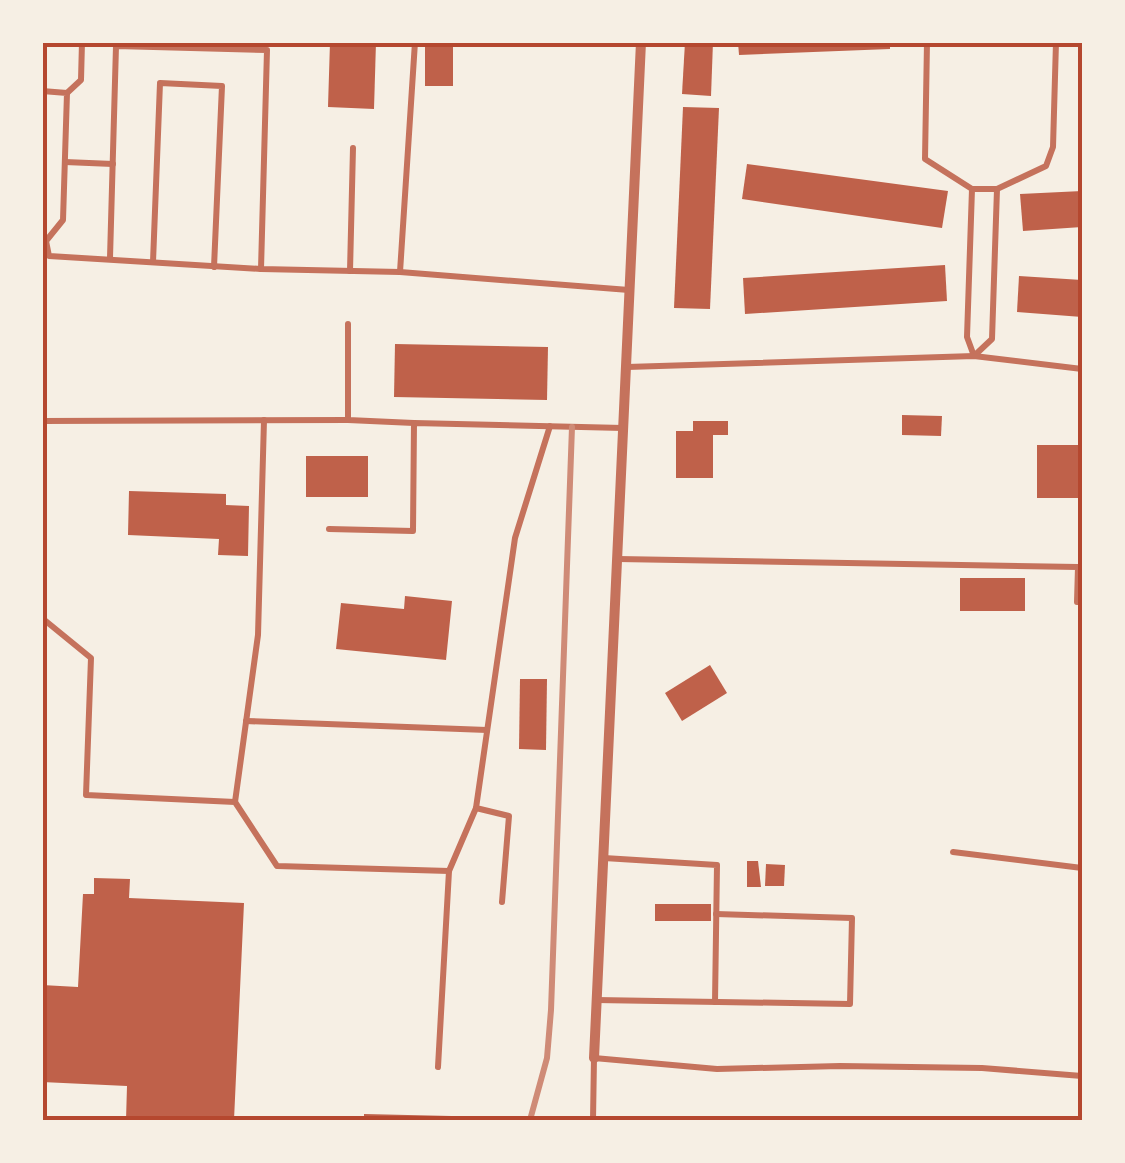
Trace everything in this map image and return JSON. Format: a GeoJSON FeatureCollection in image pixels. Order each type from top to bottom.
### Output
{"type":"FeatureCollection","features":[{"type":"Feature","properties":{"kind":"street"},"geometry":{"type":"LineString","coordinates":[[594,1058],[640,42]]}},
{"type":"Feature","properties":{"kind":"lane"},"geometry":{"type":"LineString","coordinates":[[42,91],[67,92],[81,80],[82,42]]}},
{"type":"Feature","properties":{"kind":"lane"},"geometry":{"type":"LineString","coordinates":[[400,272],[415,42]]}},
{"type":"Feature","properties":{"kind":"lane"},"geometry":{"type":"LineString","coordinates":[[927,42],[926,160],[972,188],[997,189],[1046,166],[1053,147],[1056,42]]}},
{"type":"Feature","properties":{"kind":"lane"},"geometry":{"type":"LineString","coordinates":[[110,258],[116,46],[266,50],[261,269]]}},
{"type":"Feature","properties":{"kind":"lane"},"geometry":{"type":"LineString","coordinates":[[153,262],[160,83],[222,86],[214,267]]}},
{"type":"Feature","properties":{"kind":"lane"},"geometry":{"type":"LineString","coordinates":[[67,92],[63,220],[46,241],[49,256],[214,267],[400,272],[629,290]]}},
{"type":"Feature","properties":{"kind":"lane"},"geometry":{"type":"LineString","coordinates":[[350,271],[354,148]]}},
{"type":"Feature","properties":{"kind":"lane"},"geometry":{"type":"LineString","coordinates":[[65,162],[113,164]]}},
{"type":"Feature","properties":{"kind":"lane"},"geometry":{"type":"LineString","coordinates":[[972,188],[967,337],[974,356]]}},
{"type":"Feature","properties":{"kind":"lane"},"geometry":{"type":"LineString","coordinates":[[974,356],[992,339],[997,189]]}},
{"type":"Feature","properties":{"kind":"lane"},"geometry":{"type":"LineString","coordinates":[[348,324],[348,420]]}},
{"type":"Feature","properties":{"kind":"lane"},"geometry":{"type":"LineString","coordinates":[[626,366],[974,356],[1082,369]]}},
{"type":"Feature","properties":{"kind":"lane"},"geometry":{"type":"LineString","coordinates":[[264,420],[258,635],[235,802],[276,866],[448,871]]}},
{"type":"Feature","properties":{"kind":"lane"},"geometry":{"type":"LineString","coordinates":[[42,422],[348,420],[623,428]]}},
{"type":"Feature","properties":{"kind":"lane"},"geometry":{"type":"LineString","coordinates":[[329,529],[412,531],[414,422]]}},
{"type":"Feature","properties":{"kind":"lane"},"geometry":{"type":"LineString","coordinates":[[438,1067],[448,871],[476,808],[515,538],[550,426]]}},
{"type":"Feature","properties":{"kind":"lane"},"geometry":{"type":"LineString","coordinates":[[617,559],[1078,567],[1078,602],[1082,602]]}},
{"type":"Feature","properties":{"kind":"lane"},"geometry":{"type":"LineString","coordinates":[[42,618],[91,658],[86,795],[235,802]]}},
{"type":"Feature","properties":{"kind":"lane"},"geometry":{"type":"LineString","coordinates":[[246,721],[487,730]]}},
{"type":"Feature","properties":{"kind":"lane"},"geometry":{"type":"LineString","coordinates":[[476,808],[509,816],[502,902]]}},
{"type":"Feature","properties":{"kind":"lane"},"geometry":{"type":"LineString","coordinates":[[952,852],[1082,868]]}},
{"type":"Feature","properties":{"kind":"lane"},"geometry":{"type":"LineString","coordinates":[[603,858],[717,865],[716,1002]]}},
{"type":"Feature","properties":{"kind":"lane"},"geometry":{"type":"LineString","coordinates":[[596,1000],[850,1004],[852,918],[716,914]]}},
{"type":"Feature","properties":{"kind":"lane"},"geometry":{"type":"LineString","coordinates":[[593,1120],[594,1058],[718,1069],[947,1068],[1082,1076]]}},
{"type":"Feature","properties":{"kind":"building"},"geometry":{"type":"Polygon","coordinates":[[[330,42],[376,42],[374,109],[328,107],[330,42]]]}},
{"type":"Feature","properties":{"kind":"building"},"geometry":{"type":"Polygon","coordinates":[[[425,42],[453,42],[453,86],[425,86],[425,42]]]}},
{"type":"Feature","properties":{"kind":"building"},"geometry":{"type":"Polygon","coordinates":[[[685,42],[713,42],[711,96],[682,94],[685,42]]]}},
{"type":"Feature","properties":{"kind":"building"},"geometry":{"type":"Polygon","coordinates":[[[738,42],[890,42],[890,49],[739,55],[738,42]]]}},
{"type":"Feature","properties":{"kind":"building"},"geometry":{"type":"Polygon","coordinates":[[[683,107],[719,108],[710,309],[674,308],[683,107]]]}},
{"type":"Feature","properties":{"kind":"building"},"geometry":{"type":"Polygon","coordinates":[[[747,164],[948,191],[942,228],[742,199],[747,164]]]}},
{"type":"Feature","properties":{"kind":"building"},"geometry":{"type":"Polygon","coordinates":[[[1082,191],[1082,227],[1023,231],[1020,194],[1082,191]]]}},
{"type":"Feature","properties":{"kind":"building"},"geometry":{"type":"Polygon","coordinates":[[[945,265],[947,301],[745,314],[743,278],[945,265]]]}},
{"type":"Feature","properties":{"kind":"building"},"geometry":{"type":"Polygon","coordinates":[[[1019,276],[1082,280],[1082,317],[1017,312],[1019,276]]]}},
{"type":"Feature","properties":{"kind":"building"},"geometry":{"type":"Polygon","coordinates":[[[395,344],[548,347],[547,400],[394,397],[395,344]]]}},
{"type":"Feature","properties":{"kind":"building"},"geometry":{"type":"Polygon","coordinates":[[[902,415],[942,416],[941,436],[902,435],[902,415]]]}},
{"type":"Feature","properties":{"kind":"building"},"geometry":{"type":"Polygon","coordinates":[[[693,421],[728,421],[728,435],[713,435],[713,478],[676,478],[676,431],[693,431],[693,421]]]}},
{"type":"Feature","properties":{"kind":"building"},"geometry":{"type":"Polygon","coordinates":[[[1037,445],[1082,445],[1082,498],[1037,498],[1037,445]]]}},
{"type":"Feature","properties":{"kind":"building"},"geometry":{"type":"Polygon","coordinates":[[[306,456],[368,456],[368,497],[306,497],[306,456]]]}},
{"type":"Feature","properties":{"kind":"building"},"geometry":{"type":"Polygon","coordinates":[[[129,491],[226,494],[226,505],[249,506],[248,556],[218,555],[219,539],[128,535],[129,491]]]}},
{"type":"Feature","properties":{"kind":"building"},"geometry":{"type":"Polygon","coordinates":[[[960,578],[1025,578],[1025,611],[960,611],[960,578]]]}},
{"type":"Feature","properties":{"kind":"building"},"geometry":{"type":"Polygon","coordinates":[[[405,596],[452,601],[446,660],[336,649],[341,603],[404,609],[405,596]]]}},
{"type":"Feature","properties":{"kind":"building"},"geometry":{"type":"Polygon","coordinates":[[[710,665],[727,693],[682,721],[665,693],[710,665]]]}},
{"type":"Feature","properties":{"kind":"building"},"geometry":{"type":"Polygon","coordinates":[[[520,679],[547,679],[546,750],[519,749],[520,679]]]}},
{"type":"Feature","properties":{"kind":"building"},"geometry":{"type":"Polygon","coordinates":[[[747,861],[758,861],[761,887],[747,887],[747,861]]]}},
{"type":"Feature","properties":{"kind":"building"},"geometry":{"type":"Polygon","coordinates":[[[766,864],[785,865],[784,886],[765,886],[766,864]]]}},
{"type":"Feature","properties":{"kind":"building"},"geometry":{"type":"Polygon","coordinates":[[[94,878],[130,879],[129,898],[244,903],[234,1120],[126,1120],[127,1086],[42,1082],[42,985],[78,987],[83,894],[94,894],[94,878]]]}},
{"type":"Feature","properties":{"kind":"building"},"geometry":{"type":"Polygon","coordinates":[[[655,904],[711,904],[711,921],[655,921],[655,904]]]}},
{"type":"Feature","properties":{"kind":"building"},"geometry":{"type":"Polygon","coordinates":[[[364,1114],[495,1117],[495,1120],[364,1120],[364,1114]]]}},
{"type":"Feature","properties":{"kind":"railway"},"geometry":{"type":"LineString","coordinates":[[530,1120],[547,1058],[551,1010],[572,427]]}}]}
